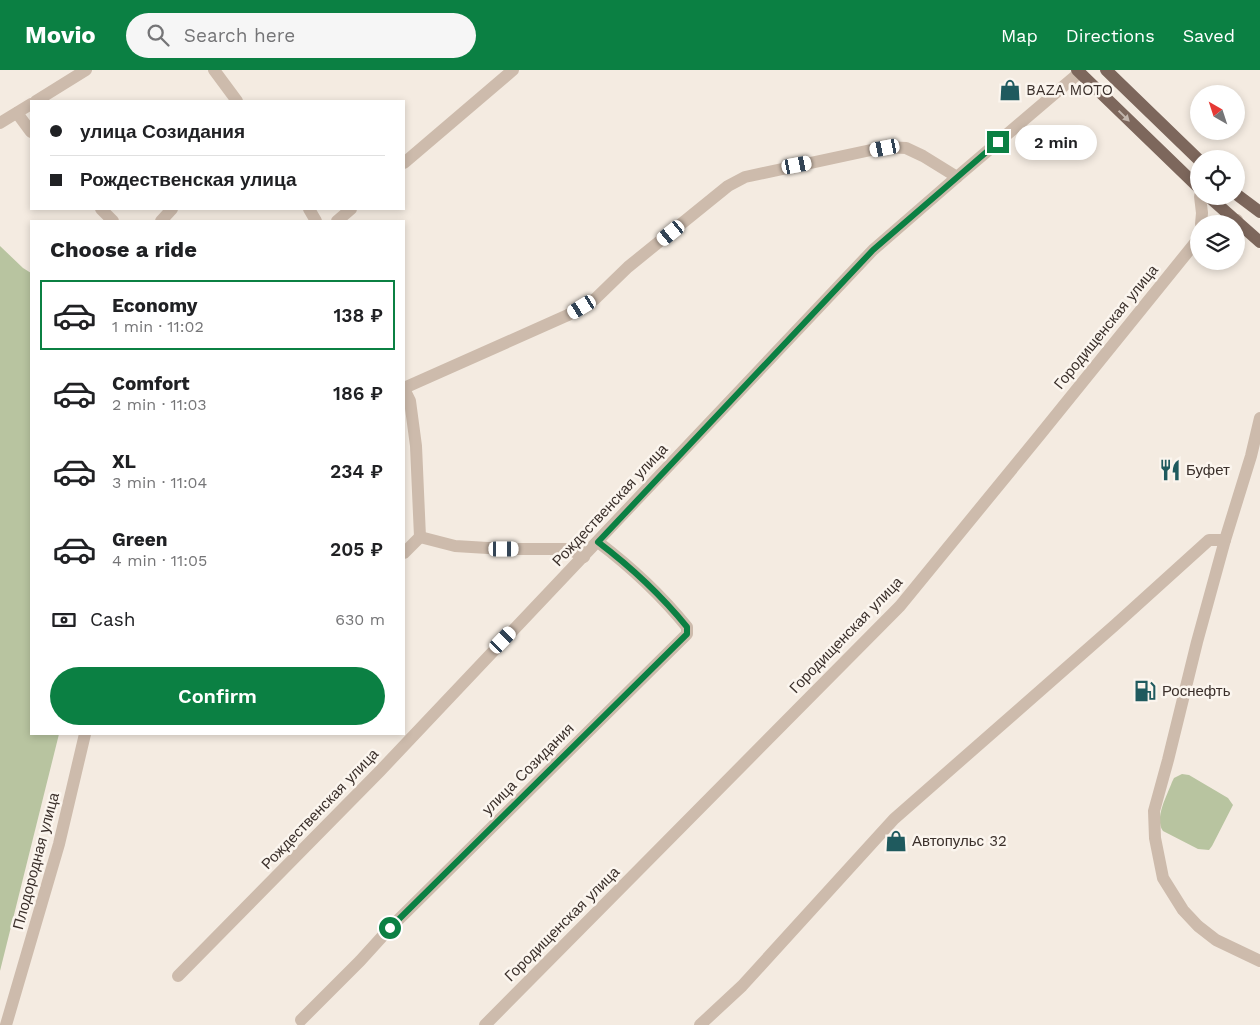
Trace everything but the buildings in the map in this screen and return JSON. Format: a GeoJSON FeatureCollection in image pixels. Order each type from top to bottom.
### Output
{"type":"FeatureCollection","features":[{"type":"Feature","properties":{"kind":"main road"},"geometry":{"type":"LineString","coordinates":[[1106,70],[1190,151]]}},
{"type":"Feature","properties":{"kind":"main road"},"geometry":{"type":"LineString","coordinates":[[1078,71],[1190,183]]}},
{"type":"Feature","properties":{"kind":"main road"},"geometry":{"type":"LineString","coordinates":[[1245,201],[1260,212]]}},
{"type":"Feature","properties":{"kind":"main road"},"geometry":{"type":"LineString","coordinates":[[1218,205],[1230,215]]}},
{"type":"Feature","properties":{"kind":"main road"},"geometry":{"type":"LineString","coordinates":[[1245,228],[1260,242]]}},
{"type":"Feature","properties":{"kind":"street"},"geometry":{"type":"LineString","coordinates":[[38,100],[86,70]]}},
{"type":"Feature","properties":{"kind":"street"},"geometry":{"type":"LineString","coordinates":[[214,70],[236,100]]}},
{"type":"Feature","properties":{"kind":"street"},"geometry":{"type":"LineString","coordinates":[[405,162],[514,70]]}},
{"type":"Feature","properties":{"kind":"street","name":"Рождественская улица"},"geometry":{"type":"LineString","coordinates":[[178,976],[373,778],[476,667],[584,558],[873,250],[1078,71]]}},
{"type":"Feature","properties":{"kind":"street"},"geometry":{"type":"LineString","coordinates":[[0,123],[30,105]]}},
{"type":"Feature","properties":{"kind":"street"},"geometry":{"type":"LineString","coordinates":[[17,113],[30,131]]}},
{"type":"Feature","properties":{"kind":"street"},"geometry":{"type":"LineString","coordinates":[[405,388],[568,315],[595,299],[628,267],[728,186],[744,177],[885,148],[906,148],[957,177]]}},
{"type":"Feature","properties":{"kind":"street"},"geometry":{"type":"LineString","coordinates":[[102,210],[112,220]]}},
{"type":"Feature","properties":{"kind":"street"},"geometry":{"type":"LineString","coordinates":[[162,220],[171,210]]}},
{"type":"Feature","properties":{"kind":"street"},"geometry":{"type":"LineString","coordinates":[[338,220],[350,210]]}},
{"type":"Feature","properties":{"kind":"street","name":"Городищенская улица"},"geometry":{"type":"LineString","coordinates":[[484,1025],[900,606],[1190,247]]}},
{"type":"Feature","properties":{"kind":"street"},"geometry":{"type":"LineString","coordinates":[[405,390],[410,401],[416,446],[420,537],[405,553]]}},
{"type":"Feature","properties":{"kind":"street"},"geometry":{"type":"LineString","coordinates":[[1260,418],[1251,456],[1197,642],[1154,811],[1155,838],[1164,878],[1183,910],[1198,926],[1216,940],[1260,961]]}},
{"type":"Feature","properties":{"kind":"street"},"geometry":{"type":"LineString","coordinates":[[420,537],[455,546],[504,549],[569,549],[584,558]]}},
{"type":"Feature","properties":{"kind":"street"},"geometry":{"type":"LineString","coordinates":[[700,1025],[742,986],[894,819],[1209,540],[1226,540]]}},
{"type":"Feature","properties":{"kind":"street","name":"улица Созидания"},"geometry":{"type":"LineString","coordinates":[[301,1020],[390,928],[687,634],[687,627],[671,607],[639,576],[598,542]]}},
{"type":"Feature","properties":{"kind":"street","name":"Плодородная улица"},"geometry":{"type":"LineString","coordinates":[[6,1025],[60,844],[86,735]]}},
{"type":"Feature","properties":{"kind":"green space"},"geometry":{"type":"Polygon","coordinates":[[[0,246],[30,272],[30,735],[59,735],[0,971],[0,246]]]}},
{"type":"Feature","properties":{"kind":"green space"},"geometry":{"type":"Polygon","coordinates":[[[1182,774],[1189,775],[1228,798],[1233,805],[1209,850],[1198,849],[1163,831],[1161,826],[1162,807],[1172,782],[1174,778],[1182,774]]]}},
{"type":"Feature","properties":{"kind":"place","name":"BAZA MOTO"},"geometry":{"type":"Point","coordinates":[1010,90]}},
{"type":"Feature","properties":{"kind":"place","name":"Буфет"},"geometry":{"type":"Point","coordinates":[1170,470]}},
{"type":"Feature","properties":{"kind":"place","name":"Роснефть"},"geometry":{"type":"Point","coordinates":[1145,691]}},
{"type":"Feature","properties":{"kind":"place","name":"Автопульс 32"},"geometry":{"type":"Point","coordinates":[896,841]}},
{"type":"Feature","properties":{"kind":"route"},"geometry":{"type":"LineString","coordinates":[[390,928],[687,634],[687,627],[671,607],[620,558],[598,542],[873,250],[998,142]]}}]}
